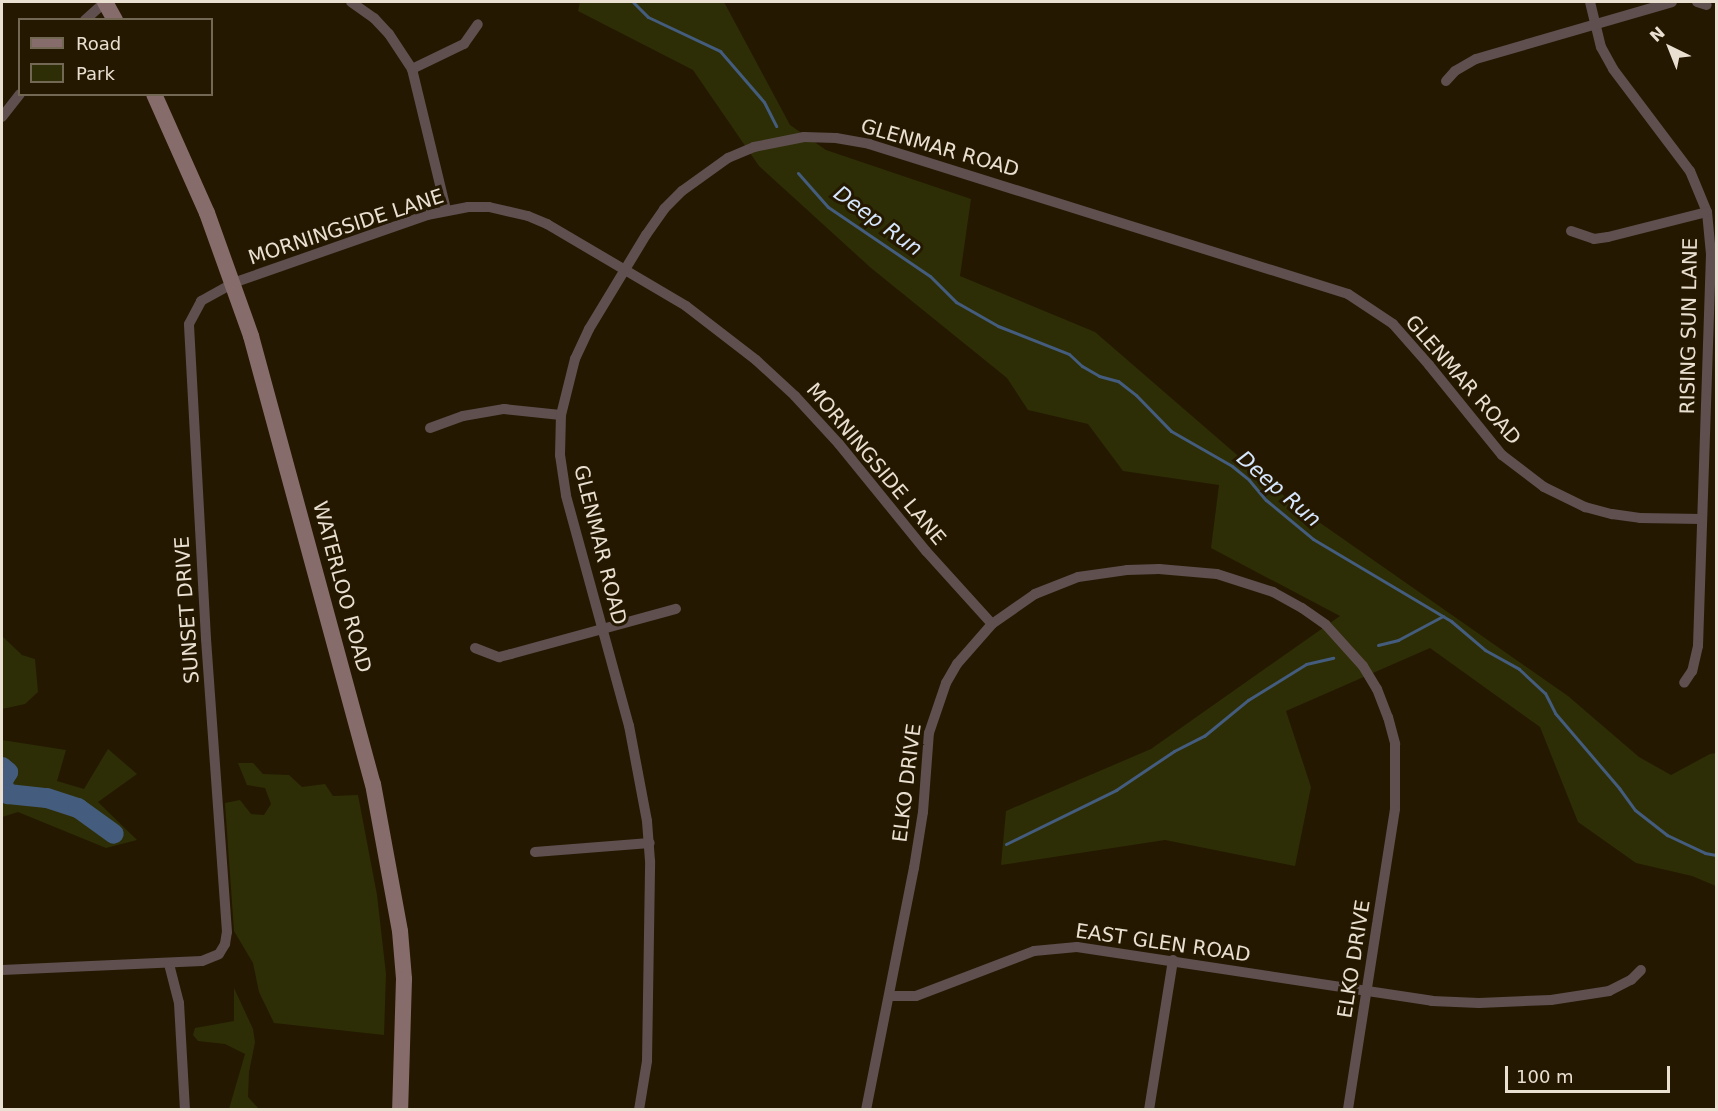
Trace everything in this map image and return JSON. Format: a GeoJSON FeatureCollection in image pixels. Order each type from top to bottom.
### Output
{"type":"FeatureCollection","features":[{"type":"Feature","properties":{"kind":"main road"},"geometry":{"type":"LineString","coordinates":[[105,2],[114,18]]}},
{"type":"Feature","properties":{"kind":"main road","name":"WATERLOO ROAD"},"geometry":{"type":"LineString","coordinates":[[155,96],[203,202],[233,283],[272,409],[384,835],[400,931],[404,979],[400,1110]]}},
{"type":"Feature","properties":{"kind":"street"},"geometry":{"type":"LineString","coordinates":[[87,18],[105,2]]}},
{"type":"Feature","properties":{"kind":"street"},"geometry":{"type":"LineString","coordinates":[[351,2],[374,18],[389,34],[412,69],[446,210]]}},
{"type":"Feature","properties":{"kind":"street","name":"RISING SUN LANE"},"geometry":{"type":"LineString","coordinates":[[1590,2],[1601,47],[1613,69],[1690,171],[1707,212],[1711,254],[1698,646],[1692,671],[1684,683]]}},
{"type":"Feature","properties":{"kind":"street"},"geometry":{"type":"LineString","coordinates":[[1446,81],[1455,71],[1476,59],[1672,2]]}},
{"type":"Feature","properties":{"kind":"street"},"geometry":{"type":"LineString","coordinates":[[412,69],[464,44],[478,24]]}},
{"type":"Feature","properties":{"kind":"street"},"geometry":{"type":"LineString","coordinates":[[2,117],[18,96]]}},
{"type":"Feature","properties":{"kind":"street","name":"GLENMAR ROAD"},"geometry":{"type":"LineString","coordinates":[[639,1110],[647,1061],[650,843],[640,776],[629,726],[561,473],[561,415],[575,359],[589,329],[625,269],[664,209],[703,174],[728,158],[754,147],[804,137],[836,138],[869,144],[1348,294],[1393,324],[1424,358],[1502,455],[1544,487],[1585,507],[1612,514],[1640,518],[1702,519]]}},
{"type":"Feature","properties":{"kind":"street","name":"MORNINGSIDE LANE"},"geometry":{"type":"LineString","coordinates":[[233,283],[446,210],[489,207],[528,216],[547,224],[686,306],[723,333],[795,396],[839,444],[932,559],[992,624]]}},
{"type":"Feature","properties":{"kind":"street"},"geometry":{"type":"LineString","coordinates":[[1571,231],[1583,237],[1601,238],[1707,212]]}},
{"type":"Feature","properties":{"kind":"street","name":"SUNSET DRIVE"},"geometry":{"type":"LineString","coordinates":[[169,964],[202,962],[219,954],[227,932],[206,639],[189,324],[201,301],[233,283]]}},
{"type":"Feature","properties":{"kind":"street"},"geometry":{"type":"LineString","coordinates":[[430,428],[463,416],[504,409],[561,415]]}},
{"type":"Feature","properties":{"kind":"street","name":"ELKO DRIVE"},"geometry":{"type":"LineString","coordinates":[[866,1110],[890,996],[923,812],[926,759],[936,707],[957,664],[992,624],[1035,594],[1057,584],[1105,572],[1158,569],[1217,574],[1245,582],[1293,603],[1326,625],[1357,658],[1377,689],[1388,717],[1395,744],[1395,809],[1348,1110]]}},
{"type":"Feature","properties":{"kind":"street"},"geometry":{"type":"LineString","coordinates":[[475,648],[499,657],[676,609]]}},
{"type":"Feature","properties":{"kind":"street"},"geometry":{"type":"LineString","coordinates":[[535,852],[650,843]]}},
{"type":"Feature","properties":{"kind":"street","name":"EAST GLEN ROAD"},"geometry":{"type":"LineString","coordinates":[[890,996],[916,996],[1012,958],[1046,950],[1099,949],[1432,1001],[1497,1003],[1551,1000],[1609,991],[1631,980],[1641,970]]}},
{"type":"Feature","properties":{"kind":"street"},"geometry":{"type":"LineString","coordinates":[[1149,1110],[1173,960]]}},
{"type":"Feature","properties":{"kind":"street"},"geometry":{"type":"LineString","coordinates":[[2,970],[169,964],[178,1004],[186,1110]]}},
{"type":"Feature","properties":{"kind":"green space"},"geometry":{"type":"Polygon","coordinates":[[[580,2],[724,2],[790,125],[826,150],[971,199],[960,276],[1095,332],[1296,506],[1568,696],[1639,757],[1671,775],[1716,753],[1716,886],[1692,876],[1636,863],[1578,822],[1540,727],[1430,648],[1286,711],[1311,787],[1295,866],[1165,840],[1001,865],[1006,811],[1151,749],[1340,616],[1211,548],[1219,485],[1123,471],[1088,424],[1028,410],[1007,378],[871,268],[759,166],[693,70],[578,11],[580,2]]]}},
{"type":"Feature","properties":{"kind":"green space"},"geometry":{"type":"Polygon","coordinates":[[[2,636],[22,655],[35,659],[38,692],[25,704],[2,709],[2,636]]]}},
{"type":"Feature","properties":{"kind":"green space"},"geometry":{"type":"Polygon","coordinates":[[[2,740],[66,750],[57,781],[84,789],[108,749],[137,774],[98,802],[137,840],[106,848],[18,812],[2,817],[2,740]]]}},
{"type":"Feature","properties":{"kind":"green space"},"geometry":{"type":"Polygon","coordinates":[[[238,763],[253,763],[263,774],[289,775],[302,787],[325,784],[333,796],[358,795],[377,895],[386,974],[384,1035],[274,1023],[259,992],[253,963],[234,931],[225,803],[240,800],[251,814],[264,815],[271,804],[265,788],[247,785],[238,763]]]}},
{"type":"Feature","properties":{"kind":"green space"},"geometry":{"type":"Polygon","coordinates":[[[234,988],[253,1029],[255,1042],[249,1072],[248,1097],[259,1109],[229,1109],[245,1054],[225,1044],[198,1041],[193,1035],[195,1028],[234,1021],[234,988]]]}},
{"type":"Feature","properties":{"kind":"waterway","name":"Deep Run"},"geometry":{"type":"LineString","coordinates":[[633,2],[648,17],[720,51],[764,102],[776,126]]}},
{"type":"Feature","properties":{"kind":"waterway","name":"Deep Run"},"geometry":{"type":"LineString","coordinates":[[798,173],[828,207],[930,276],[956,302],[998,326],[1069,354],[1082,366],[1099,376],[1118,381],[1136,395],[1171,431],[1232,466],[1249,480],[1266,500],[1313,539],[1451,621],[1485,650],[1519,669],[1545,693],[1555,713],[1635,810],[1667,835],[1705,853],[1716,855]]}},
{"type":"Feature","properties":{"kind":"waterway"},"geometry":{"type":"LineString","coordinates":[[1378,645],[1398,640],[1443,616]]}},
{"type":"Feature","properties":{"kind":"waterway"},"geometry":{"type":"LineString","coordinates":[[1006,844],[1116,790],[1174,751],[1204,736],[1248,700],[1306,664],[1333,658]]}},
{"type":"Feature","properties":{"kind":"waterway"},"geometry":{"type":"LineString","coordinates":[[2,767],[8,772],[2,782]]}},
{"type":"Feature","properties":{"kind":"waterway"},"geometry":{"type":"LineString","coordinates":[[2,784],[8,794],[47,798],[78,808],[114,834]]}}]}
